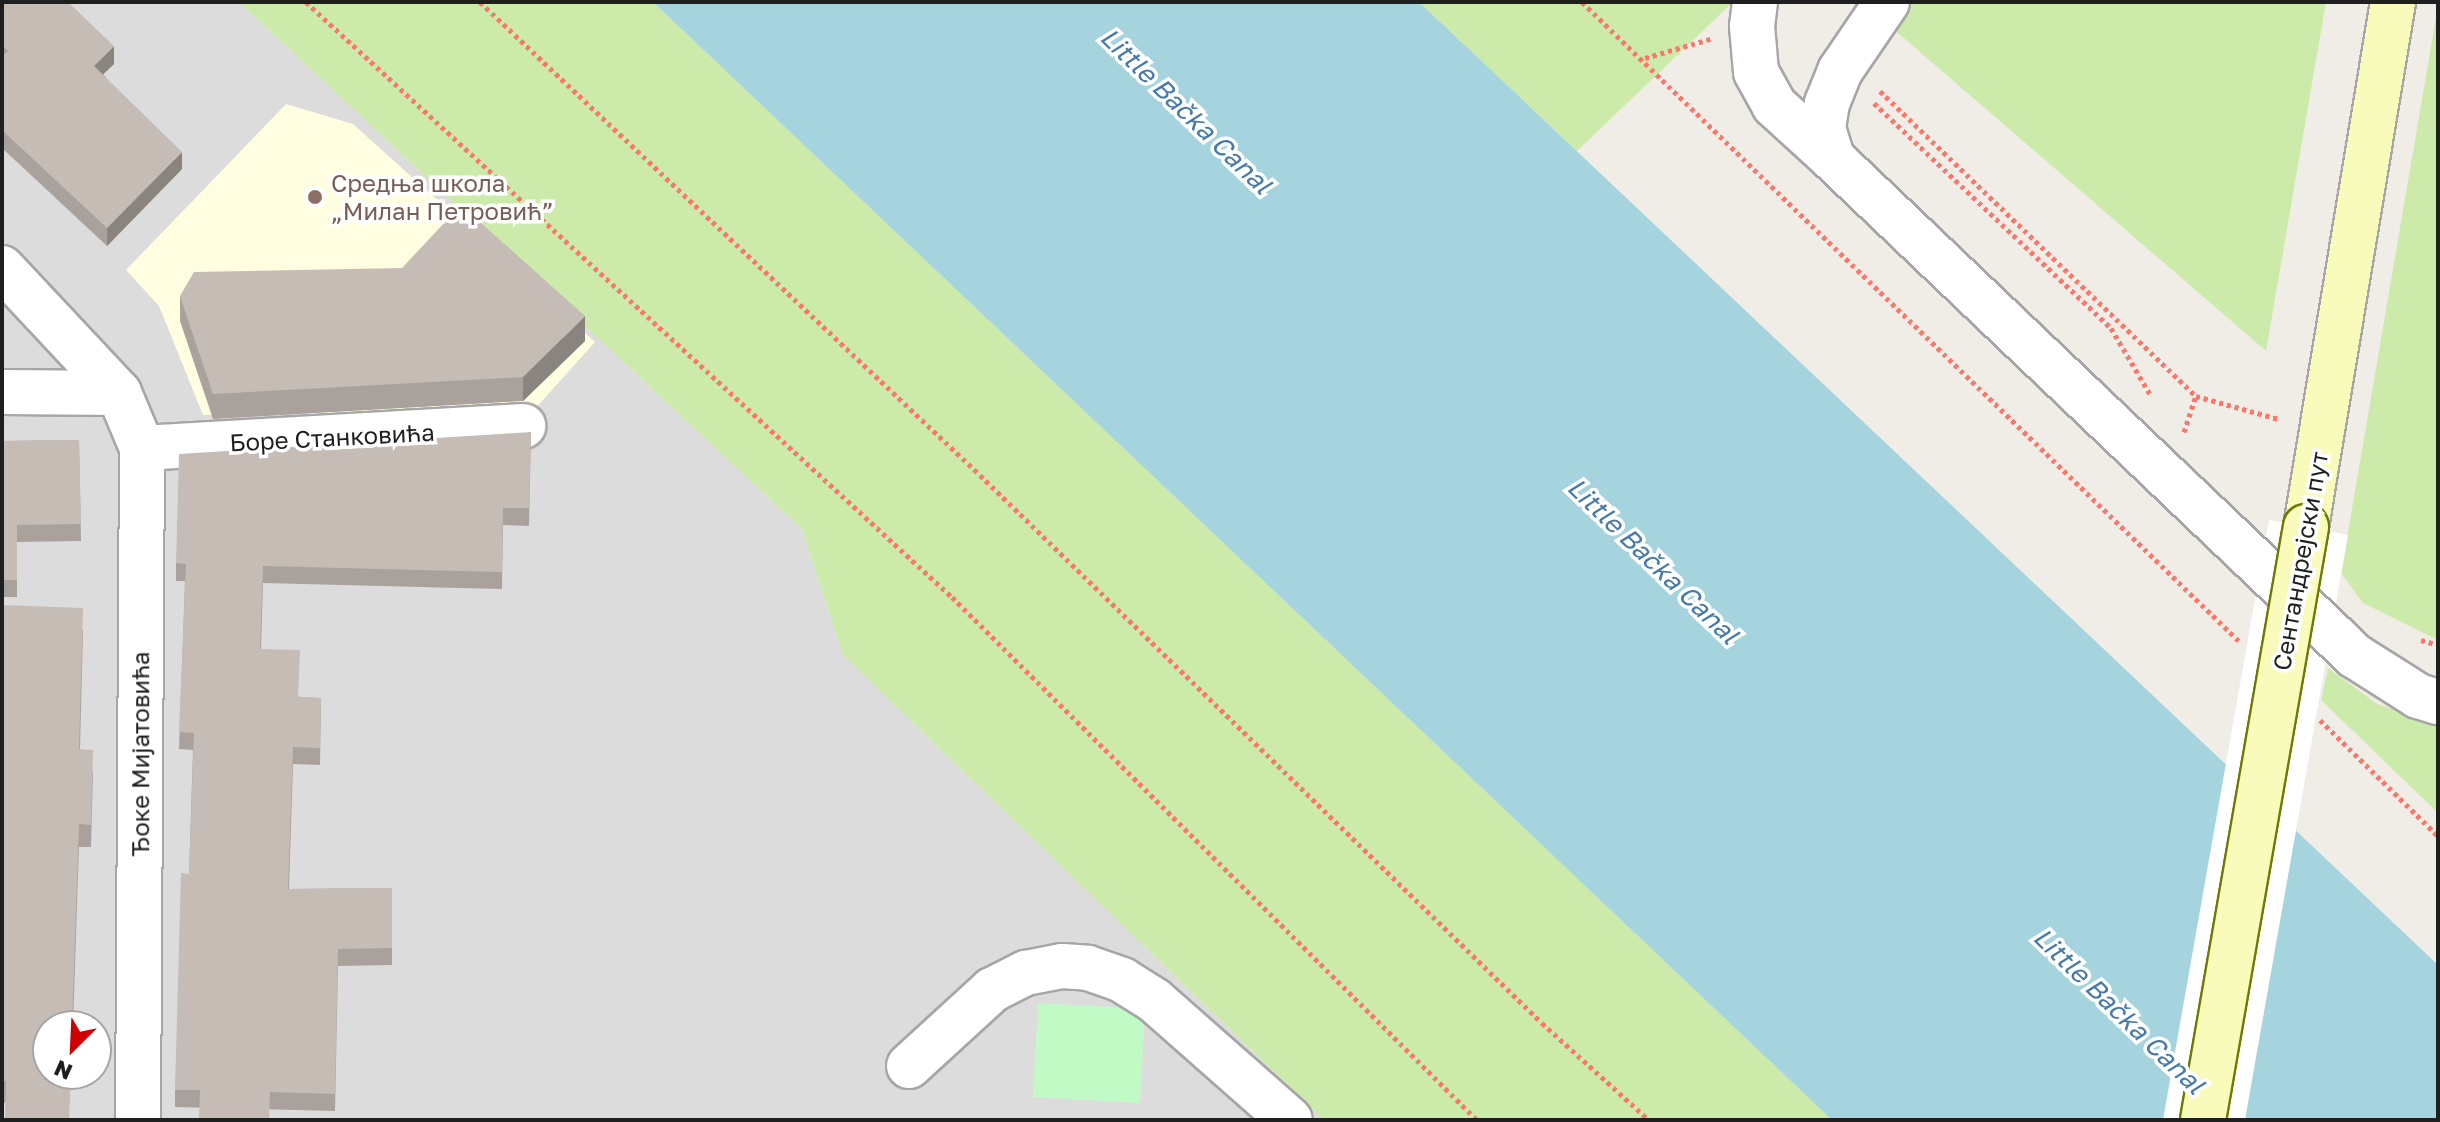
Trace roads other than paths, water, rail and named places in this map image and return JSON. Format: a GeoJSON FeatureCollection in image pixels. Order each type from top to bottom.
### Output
{"type":"FeatureCollection","features":[{"type":"Feature","properties":{"kind":"main road","name":"Сентандрејски пут"},"geometry":{"type":"LineString","coordinates":[[2203,1120],[2393,2]]}},
{"type":"Feature","properties":{"kind":"street"},"geometry":{"type":"LineString","coordinates":[[1755,2],[1752,26],[1756,72],[1774,105],[2355,656],[2418,696],[2438,702]]}},
{"type":"Feature","properties":{"kind":"street"},"geometry":{"type":"LineString","coordinates":[[1832,158],[1823,128],[1843,66],[1887,2]]}},
{"type":"Feature","properties":{"kind":"street"},"geometry":{"type":"LineString","coordinates":[[2,268],[119,393]]}},
{"type":"Feature","properties":{"kind":"street"},"geometry":{"type":"LineString","coordinates":[[2,392],[119,393]]}},
{"type":"Feature","properties":{"kind":"street","name":"Ђоке Мијатовића"},"geometry":{"type":"LineString","coordinates":[[119,393],[142,448],[138,1120]]}},
{"type":"Feature","properties":{"kind":"street","name":"Боре Станковића"},"geometry":{"type":"LineString","coordinates":[[142,448],[523,426]]}},
{"type":"Feature","properties":{"kind":"street"},"geometry":{"type":"LineString","coordinates":[[909,1066],[992,990],[1026,973],[1062,966],[1088,968],[1122,980],[1154,1000],[1290,1120]]}},
{"type":"Feature","properties":{"kind":"water","name":"Little Bačka Canal"},"geometry":{"type":"Polygon","coordinates":[[[653,2],[1419,2],[2438,965],[2438,1120],[1832,1120],[653,2]]]}},
{"type":"Feature","properties":{"kind":"place","name":"Средња школа „Милан Петровић”"},"geometry":{"type":"Point","coordinates":[315,197]}}]}
